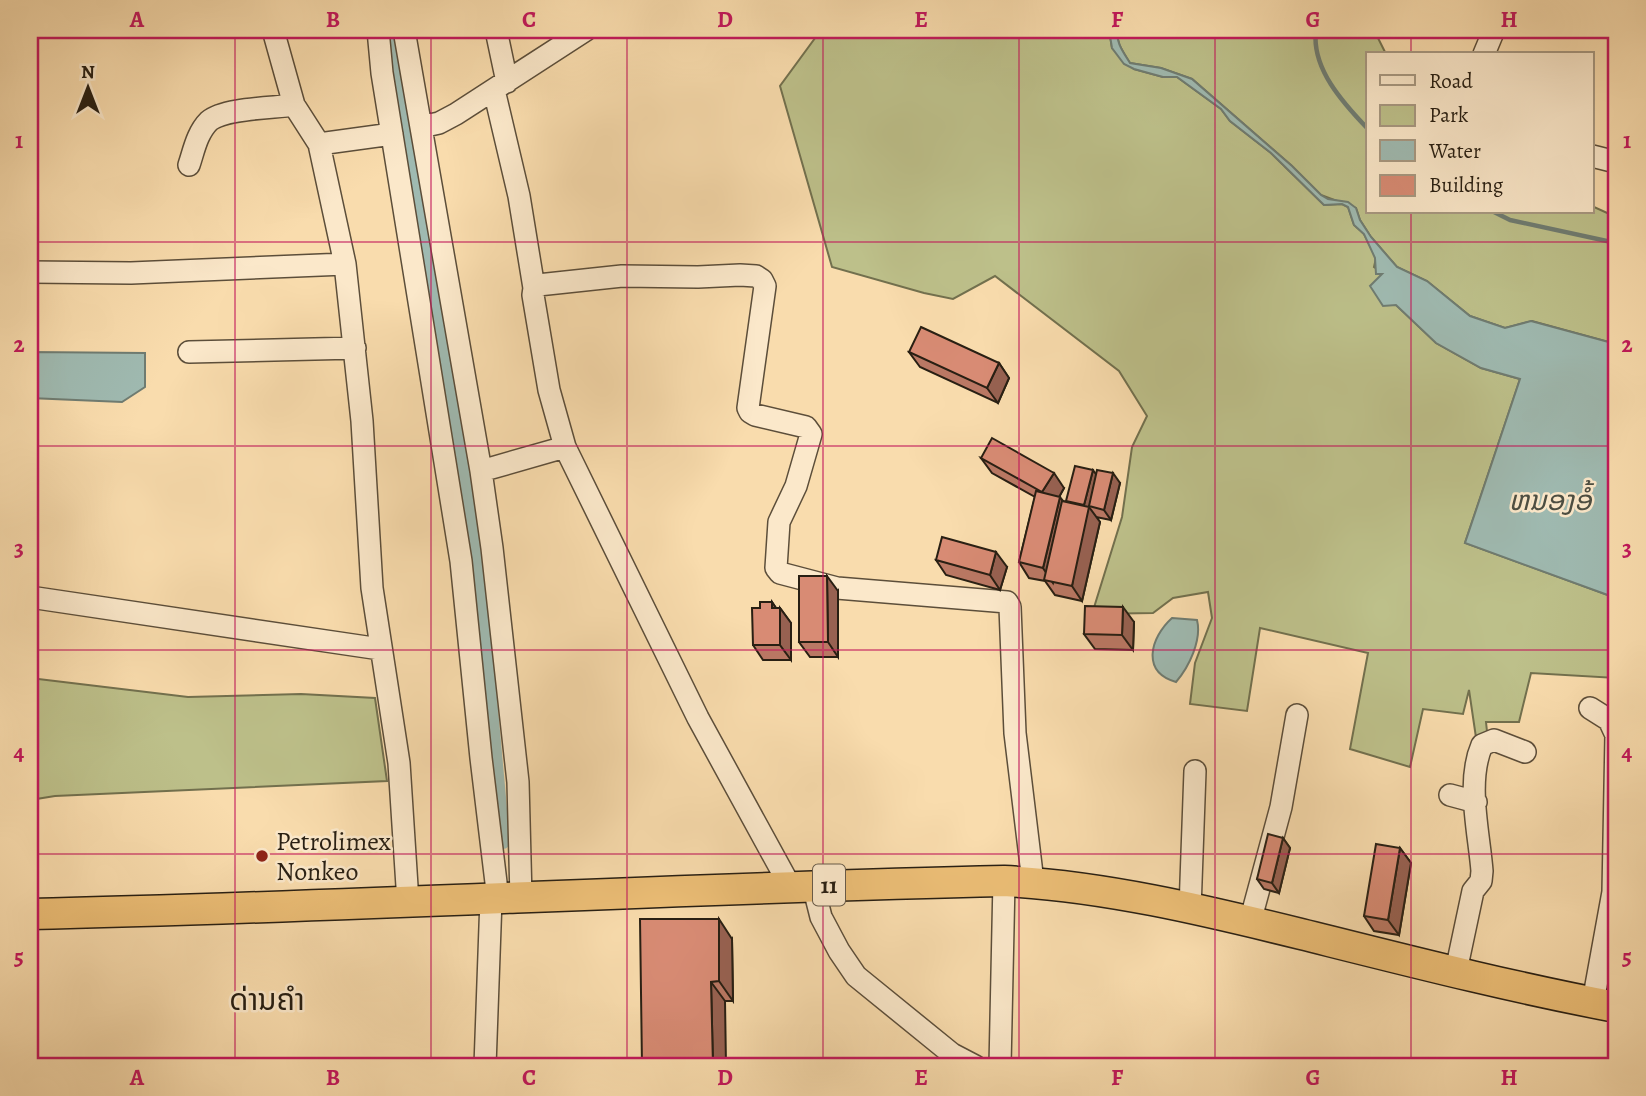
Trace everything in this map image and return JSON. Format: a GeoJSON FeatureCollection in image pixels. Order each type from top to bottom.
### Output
{"type":"FeatureCollection","features":[{"type":"Feature","properties":{"kind":"highway","name":"11"},"geometry":{"type":"LineString","coordinates":[[30,914],[504,899],[801,886],[1033,882],[1190,909],[1604,1005]]}},
{"type":"Feature","properties":{"kind":"street"},"geometry":{"type":"LineString","coordinates":[[273,30],[294,105],[319,144],[345,264],[362,421],[372,588],[397,752],[408,902]]}},
{"type":"Feature","properties":{"kind":"street"},"geometry":{"type":"LineString","coordinates":[[377,30],[461,561],[481,758],[504,899]]}},
{"type":"Feature","properties":{"kind":"street"},"geometry":{"type":"LineString","coordinates":[[404,30],[481,471],[517,770],[485,1066]]}},
{"type":"Feature","properties":{"kind":"street"},"geometry":{"type":"LineString","coordinates":[[496,30],[500,86],[533,295],[549,390],[565,447],[698,718],[821,917],[839,951],[856,976],[952,1054],[975,1066]]}},
{"type":"Feature","properties":{"kind":"street"},"geometry":{"type":"LineString","coordinates":[[421,127],[439,123],[586,30]]}},
{"type":"Feature","properties":{"kind":"street"},"geometry":{"type":"LineString","coordinates":[[1485,52],[1494,30]]}},
{"type":"Feature","properties":{"kind":"street"},"geometry":{"type":"LineString","coordinates":[[189,165],[196,142],[210,120],[222,114],[294,105]]}},
{"type":"Feature","properties":{"kind":"street"},"geometry":{"type":"LineString","coordinates":[[319,144],[392,134]]}},
{"type":"Feature","properties":{"kind":"street"},"geometry":{"type":"LineString","coordinates":[[1594,156],[1616,162]]}},
{"type":"Feature","properties":{"kind":"street"},"geometry":{"type":"LineString","coordinates":[[30,272],[131,273],[345,264]]}},
{"type":"Feature","properties":{"kind":"street"},"geometry":{"type":"LineString","coordinates":[[534,288],[538,285],[622,276],[740,275],[756,276],[762,280],[765,286],[748,408],[755,415],[806,427],[811,434],[796,486],[779,522],[776,568],[780,573],[837,588],[1007,602],[1010,607],[1015,733],[1033,882]]}},
{"type":"Feature","properties":{"kind":"street"},"geometry":{"type":"LineString","coordinates":[[189,352],[355,348]]}},
{"type":"Feature","properties":{"kind":"street"},"geometry":{"type":"LineString","coordinates":[[481,471],[565,447]]}},
{"type":"Feature","properties":{"kind":"street"},"geometry":{"type":"LineString","coordinates":[[30,597],[380,649]]}},
{"type":"Feature","properties":{"kind":"street"},"geometry":{"type":"LineString","coordinates":[[1590,708],[1609,720],[1616,735],[1615,892],[1604,1005]]}},
{"type":"Feature","properties":{"kind":"street"},"geometry":{"type":"LineString","coordinates":[[1250,922],[1281,807],[1297,715]]}},
{"type":"Feature","properties":{"kind":"street"},"geometry":{"type":"LineString","coordinates":[[1456,971],[1473,891],[1481,881],[1482,871],[1476,802],[1476,760],[1482,745],[1494,740],[1525,752]]}},
{"type":"Feature","properties":{"kind":"street"},"geometry":{"type":"LineString","coordinates":[[1190,909],[1195,771]]}},
{"type":"Feature","properties":{"kind":"street"},"geometry":{"type":"LineString","coordinates":[[1450,795],[1476,802]]}},
{"type":"Feature","properties":{"kind":"street"},"geometry":{"type":"LineString","coordinates":[[1000,1066],[1004,881]]}},
{"type":"Feature","properties":{"kind":"green space"},"geometry":{"type":"Polygon","coordinates":[[[821,30],[1113,30],[1110,36],[1112,48],[1134,69],[1163,77],[1177,77],[1221,109],[1230,121],[1271,153],[1324,205],[1342,204],[1348,207],[1354,225],[1364,234],[1376,258],[1374,267],[1383,273],[1396,305],[1436,343],[1481,368],[1520,379],[1465,543],[1616,598],[1616,678],[1531,673],[1519,722],[1486,722],[1489,750],[1479,758],[1469,690],[1463,714],[1423,709],[1410,767],[1350,749],[1368,653],[1260,628],[1247,711],[1190,704],[1195,663],[1212,618],[1208,592],[1173,598],[1153,613],[1092,614],[1122,517],[1132,447],[1147,416],[1119,371],[995,276],[953,299],[832,267],[780,86],[821,30]]]}},
{"type":"Feature","properties":{"kind":"green space"},"geometry":{"type":"Polygon","coordinates":[[[1118,30],[1374,30],[1385,52],[1366,52],[1366,214],[1594,214],[1594,207],[1616,217],[1616,344],[1532,321],[1505,328],[1470,316],[1427,281],[1397,267],[1371,237],[1356,208],[1321,195],[1292,166],[1192,79],[1161,68],[1130,63],[1117,34],[1118,30]]]}},
{"type":"Feature","properties":{"kind":"green space"},"geometry":{"type":"Polygon","coordinates":[[[30,678],[188,697],[301,694],[375,698],[387,781],[55,796],[30,800],[30,678]]]}},
{"type":"Feature","properties":{"kind":"water","name":"ຫນອງອໍ້"},"geometry":{"type":"Polygon","coordinates":[[[1113,30],[1118,30],[1119,43],[1130,63],[1161,68],[1192,79],[1292,166],[1321,195],[1328,199],[1348,202],[1356,208],[1371,237],[1397,267],[1427,281],[1470,316],[1505,328],[1531,321],[1616,344],[1616,598],[1465,543],[1520,379],[1481,368],[1436,343],[1396,305],[1383,306],[1370,286],[1382,274],[1376,274],[1375,258],[1364,234],[1354,225],[1348,207],[1342,204],[1324,205],[1271,153],[1230,121],[1221,109],[1177,77],[1163,77],[1124,64],[1112,48],[1110,36],[1113,30]]]}},
{"type":"Feature","properties":{"kind":"water"},"geometry":{"type":"Polygon","coordinates":[[[30,352],[145,353],[145,387],[122,402],[30,398],[30,352]]]}},
{"type":"Feature","properties":{"kind":"water"},"geometry":{"type":"Polygon","coordinates":[[[1172,618],[1197,620],[1198,628],[1193,653],[1176,682],[1158,671],[1153,654],[1158,635],[1172,618]]]}},
{"type":"Feature","properties":{"kind":"building"},"geometry":{"type":"Polygon","coordinates":[[[921,327],[999,363],[987,388],[909,352],[921,327]]]}},
{"type":"Feature","properties":{"kind":"building"},"geometry":{"type":"Polygon","coordinates":[[[992,438],[1054,473],[1042,492],[981,458],[992,438]]]}},
{"type":"Feature","properties":{"kind":"building"},"geometry":{"type":"Polygon","coordinates":[[[1075,466],[1093,470],[1084,505],[1066,501],[1075,466]]]}},
{"type":"Feature","properties":{"kind":"building"},"geometry":{"type":"Polygon","coordinates":[[[1097,470],[1113,473],[1104,510],[1089,506],[1097,470]]]}},
{"type":"Feature","properties":{"kind":"building"},"geometry":{"type":"Polygon","coordinates":[[[1036,491],[1060,497],[1043,568],[1019,562],[1036,491]]]}},
{"type":"Feature","properties":{"kind":"building"},"geometry":{"type":"Polygon","coordinates":[[[1062,501],[1089,507],[1072,586],[1044,580],[1062,501]]]}},
{"type":"Feature","properties":{"kind":"building"},"geometry":{"type":"Polygon","coordinates":[[[942,537],[996,552],[990,575],[936,560],[942,537]]]}},
{"type":"Feature","properties":{"kind":"building"},"geometry":{"type":"Polygon","coordinates":[[[799,576],[827,576],[828,642],[799,642],[799,576]]]}},
{"type":"Feature","properties":{"kind":"building"},"geometry":{"type":"Polygon","coordinates":[[[760,602],[772,602],[772,608],[780,608],[780,645],[753,645],[752,608],[760,608],[760,602]]]}},
{"type":"Feature","properties":{"kind":"building"},"geometry":{"type":"Polygon","coordinates":[[[1085,606],[1123,607],[1122,635],[1084,634],[1085,606]]]}},
{"type":"Feature","properties":{"kind":"building"},"geometry":{"type":"Polygon","coordinates":[[[1268,834],[1283,838],[1272,883],[1257,879],[1268,834]]]}},
{"type":"Feature","properties":{"kind":"building"},"geometry":{"type":"Polygon","coordinates":[[[1376,844],[1400,848],[1388,920],[1364,916],[1376,844]]]}},
{"type":"Feature","properties":{"kind":"building"},"geometry":{"type":"Polygon","coordinates":[[[640,919],[719,919],[719,981],[711,982],[713,1066],[642,1066],[640,919]]]}},
{"type":"Feature","properties":{"kind":"waterway"},"geometry":{"type":"LineString","coordinates":[[393,30],[476,543],[503,842]]}},
{"type":"Feature","properties":{"kind":"waterway"},"geometry":{"type":"LineString","coordinates":[[1316,30],[1318,58],[1324,71],[1339,96],[1366,127]]}},
{"type":"Feature","properties":{"kind":"waterway"},"geometry":{"type":"LineString","coordinates":[[1498,214],[1510,220],[1616,243]]}},
{"type":"Feature","properties":{"kind":"place","name":"Petrolimex Nonkeo"},"geometry":{"type":"Point","coordinates":[262,856]}},
{"type":"Feature","properties":{"kind":"district","name":"ດ່ານຄໍາ"},"geometry":{"type":"Point","coordinates":[267,1000]}}]}
